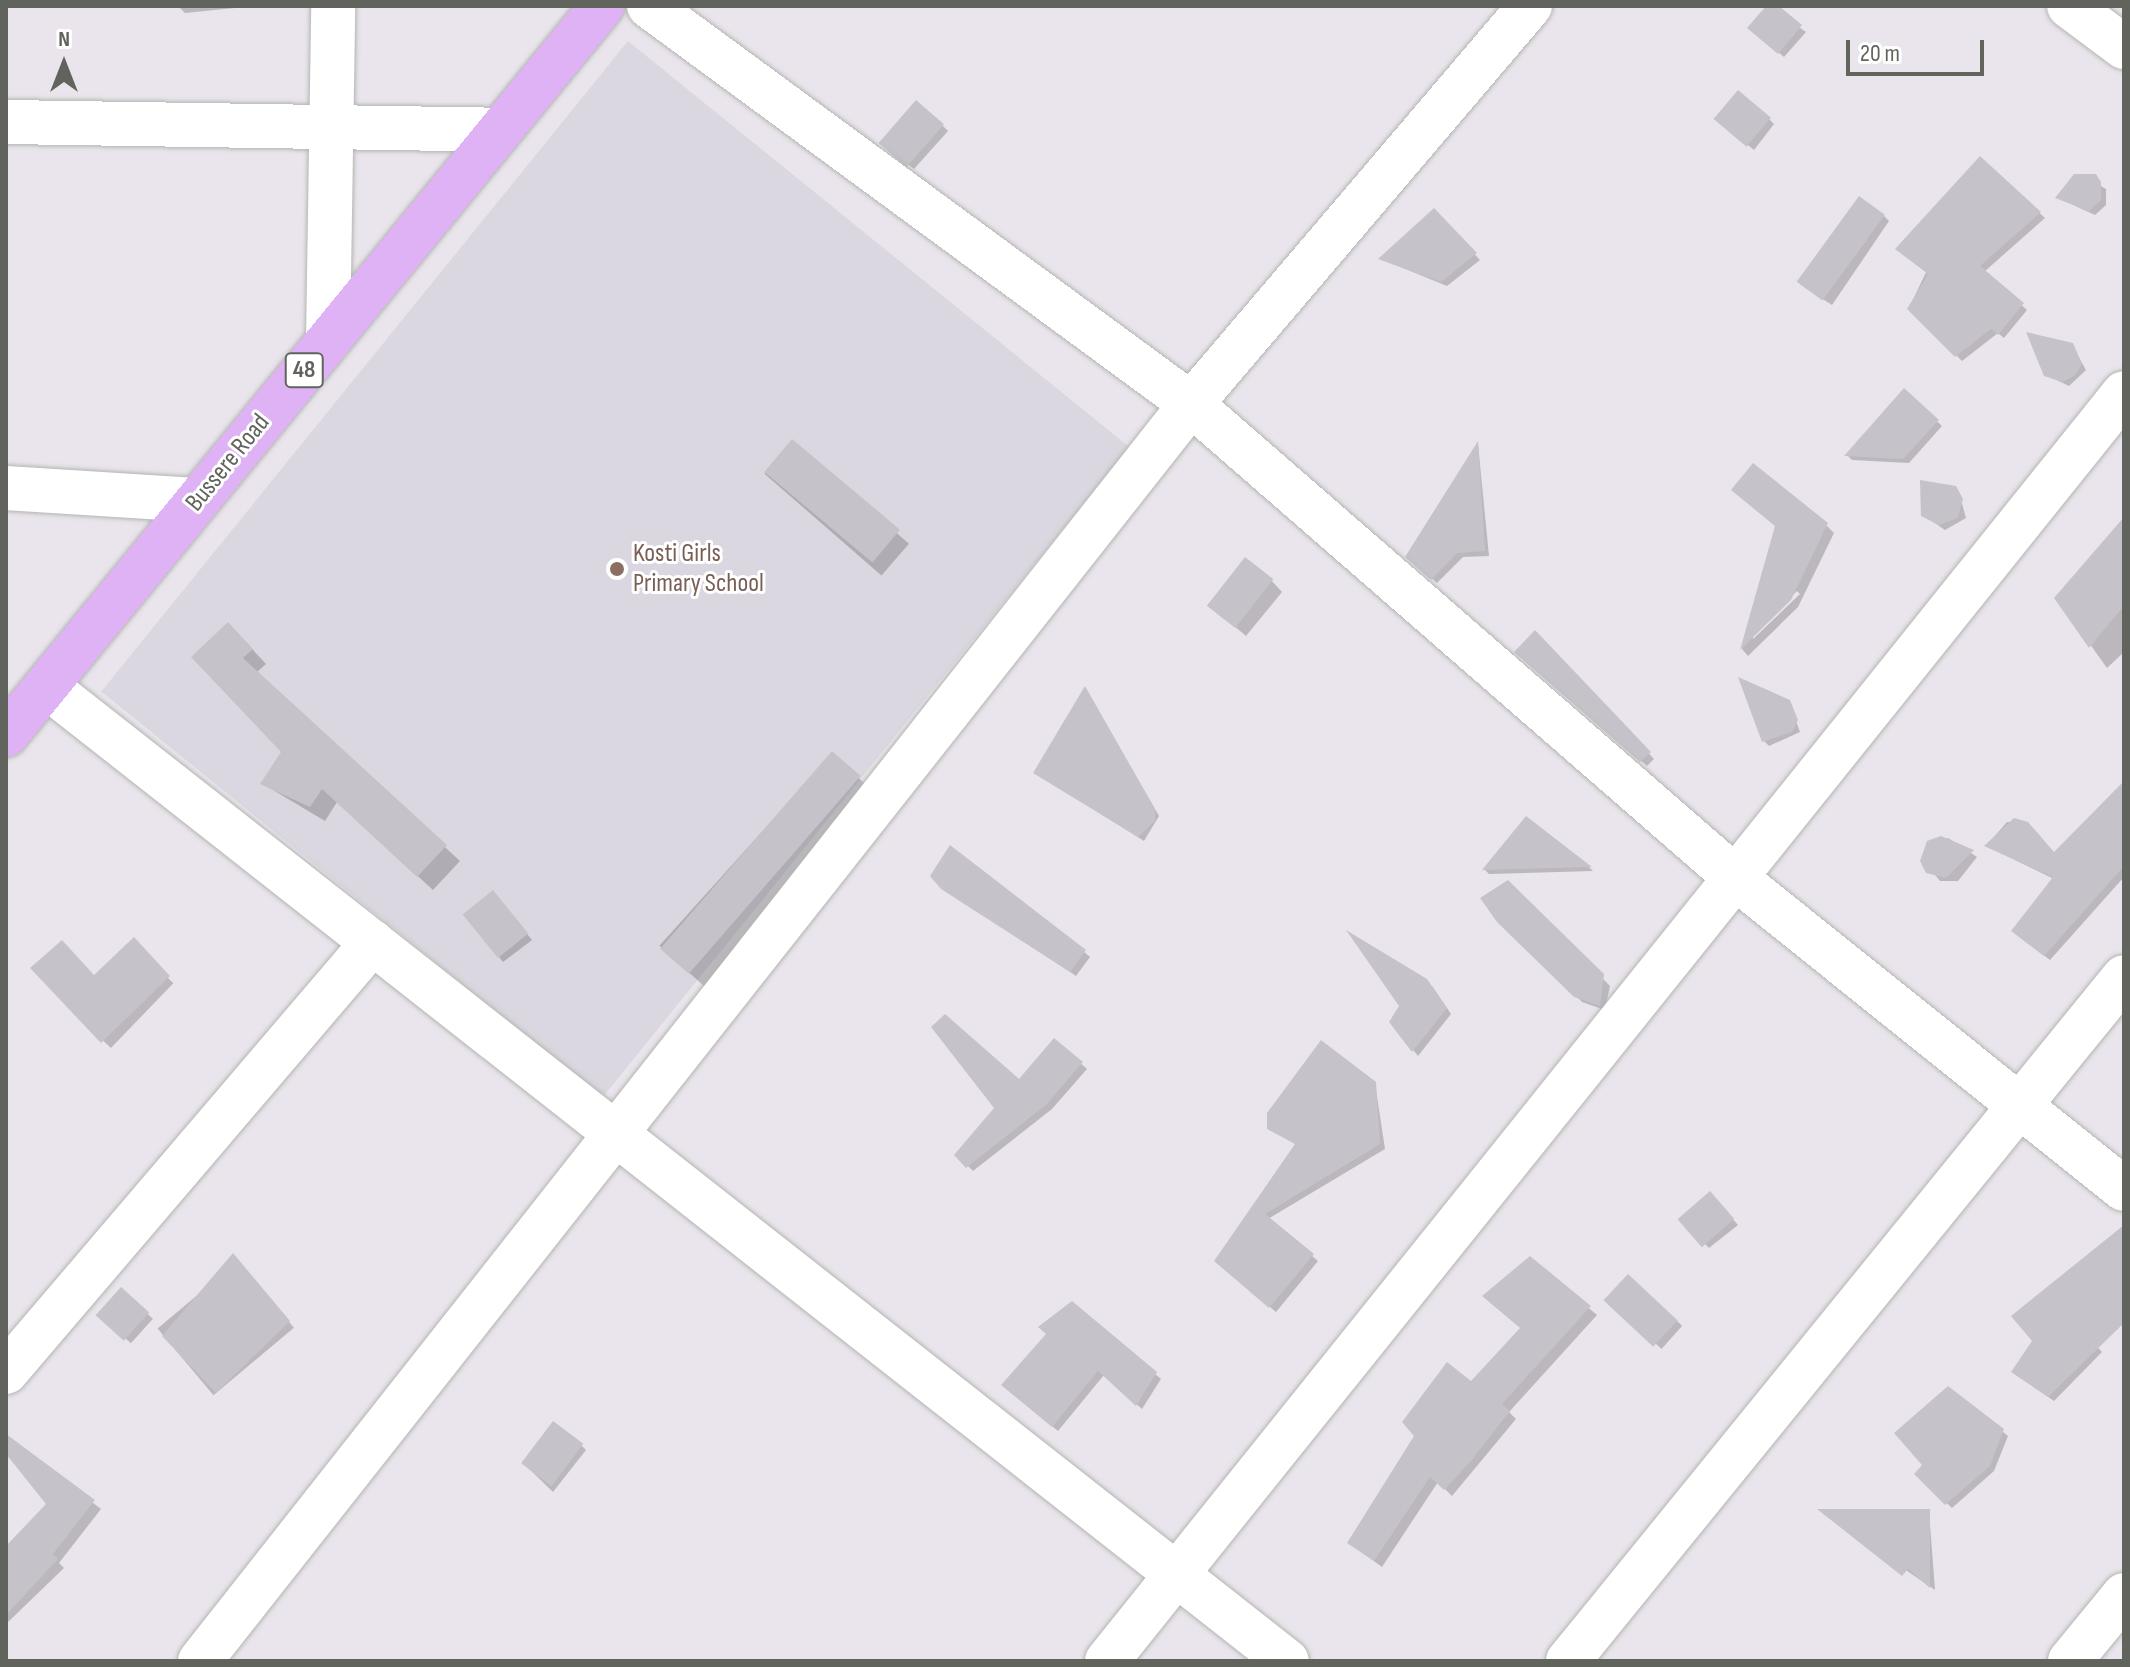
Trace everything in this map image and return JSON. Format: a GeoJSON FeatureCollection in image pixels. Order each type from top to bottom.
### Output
{"type":"FeatureCollection","features":[{"type":"Feature","properties":{"kind":"main road","name":"Bussere Road"},"geometry":{"type":"LineString","coordinates":[[6,735],[602,6]]}},
{"type":"Feature","properties":{"kind":"street"},"geometry":{"type":"LineString","coordinates":[[328,341],[333,6]]}},
{"type":"Feature","properties":{"kind":"street"},"geometry":{"type":"LineString","coordinates":[[649,6],[1191,404],[1738,880],[2124,1189]]}},
{"type":"Feature","properties":{"kind":"street"},"geometry":{"type":"LineString","coordinates":[[200,1661],[1191,404],[1530,6]]}},
{"type":"Feature","properties":{"kind":"street"},"geometry":{"type":"LineString","coordinates":[[2069,6],[2124,47]]}},
{"type":"Feature","properties":{"kind":"street"},"geometry":{"type":"LineString","coordinates":[[6,122],[500,130]]}},
{"type":"Feature","properties":{"kind":"street"},"geometry":{"type":"LineString","coordinates":[[1107,1661],[1359,1341],[1738,880],[2124,393]]}},
{"type":"Feature","properties":{"kind":"street"},"geometry":{"type":"LineString","coordinates":[[6,488],[198,500]]}},
{"type":"Feature","properties":{"kind":"street"},"geometry":{"type":"LineString","coordinates":[[46,686],[1180,1572],[1287,1661]]}},
{"type":"Feature","properties":{"kind":"street"},"geometry":{"type":"LineString","coordinates":[[6,1372],[373,942]]}},
{"type":"Feature","properties":{"kind":"street"},"geometry":{"type":"LineString","coordinates":[[1568,1661],[2124,977]]}},
{"type":"Feature","properties":{"kind":"street"},"geometry":{"type":"LineString","coordinates":[[2070,1661],[2124,1595]]}},
{"type":"Feature","properties":{"kind":"shaded area","name":"Kosti Girls Primary School"},"geometry":{"type":"Polygon","coordinates":[[[628,41],[1129,447],[603,1097],[101,691],[628,41]]]}},
{"type":"Feature","properties":{"kind":"building"},"geometry":{"type":"Polygon","coordinates":[[[1766,6],[1779,6],[1802,25],[1778,54],[1747,28],[1766,6]]]}},
{"type":"Feature","properties":{"kind":"building"},"geometry":{"type":"Polygon","coordinates":[[[1738,90],[1771,118],[1747,147],[1714,119],[1738,90]]]}},
{"type":"Feature","properties":{"kind":"building"},"geometry":{"type":"Polygon","coordinates":[[[916,100],[944,124],[907,167],[879,143],[916,100]]]}},
{"type":"Feature","properties":{"kind":"building"},"geometry":{"type":"Polygon","coordinates":[[[1980,156],[2041,212],[1980,266],[2024,303],[1998,335],[1991,329],[1955,357],[1907,309],[1928,274],[1895,249],[1980,156]]]}},
{"type":"Feature","properties":{"kind":"building"},"geometry":{"type":"Polygon","coordinates":[[[2074,174],[2096,174],[2101,182],[2101,200],[2089,211],[2055,198],[2074,174]]]}},
{"type":"Feature","properties":{"kind":"building"},"geometry":{"type":"Polygon","coordinates":[[[1859,196],[1885,215],[1823,301],[1797,282],[1859,196]]]}},
{"type":"Feature","properties":{"kind":"building"},"geometry":{"type":"Polygon","coordinates":[[[1434,208],[1477,253],[1441,282],[1378,259],[1434,208]]]}},
{"type":"Feature","properties":{"kind":"building"},"geometry":{"type":"Polygon","coordinates":[[[2026,332],[2073,343],[2082,364],[2075,375],[2063,382],[2044,376],[2026,332]]]}},
{"type":"Feature","properties":{"kind":"building"},"geometry":{"type":"Polygon","coordinates":[[[1904,388],[1939,420],[1903,459],[1844,456],[1904,388]]]}},
{"type":"Feature","properties":{"kind":"building"},"geometry":{"type":"Polygon","coordinates":[[[792,439],[900,530],[872,563],[764,472],[792,439]]]}},
{"type":"Feature","properties":{"kind":"building"},"geometry":{"type":"Polygon","coordinates":[[[1478,441],[1485,551],[1457,553],[1431,580],[1405,557],[1478,441]]]}},
{"type":"Feature","properties":{"kind":"building"},"geometry":{"type":"Polygon","coordinates":[[[1753,463],[1828,523],[1791,600],[1740,650],[1775,526],[1731,490],[1753,463]]]}},
{"type":"Feature","properties":{"kind":"building"},"geometry":{"type":"Polygon","coordinates":[[[1920,480],[1956,486],[1963,499],[1958,518],[1939,525],[1921,516],[1920,480]]]}},
{"type":"Feature","properties":{"kind":"building"},"geometry":{"type":"Polygon","coordinates":[[[2124,517],[2124,606],[2089,648],[2054,598],[2124,517]]]}},
{"type":"Feature","properties":{"kind":"building"},"geometry":{"type":"Polygon","coordinates":[[[1245,557],[1273,579],[1235,628],[1207,606],[1245,557]]]}},
{"type":"Feature","properties":{"kind":"building"},"geometry":{"type":"Polygon","coordinates":[[[228,622],[253,649],[243,658],[447,845],[417,877],[322,789],[310,807],[260,784],[281,752],[191,657],[228,622]]]}},
{"type":"Feature","properties":{"kind":"building"},"geometry":{"type":"Polygon","coordinates":[[[1535,630],[1651,752],[1640,762],[1514,652],[1535,630]]]}},
{"type":"Feature","properties":{"kind":"building"},"geometry":{"type":"Polygon","coordinates":[[[1738,677],[1790,700],[1798,720],[1792,732],[1762,742],[1738,677]]]}},
{"type":"Feature","properties":{"kind":"building"},"geometry":{"type":"Polygon","coordinates":[[[1085,686],[1155,809],[1155,821],[1138,837],[1033,773],[1085,686]]]}},
{"type":"Feature","properties":{"kind":"building"},"geometry":{"type":"Polygon","coordinates":[[[832,751],[861,776],[689,974],[660,949],[832,751]]]}},
{"type":"Feature","properties":{"kind":"building"},"geometry":{"type":"Polygon","coordinates":[[[2124,781],[2124,866],[2044,956],[2011,931],[2053,877],[1984,846],[2014,818],[2028,822],[2054,852],[2124,781]]]}},
{"type":"Feature","properties":{"kind":"building"},"geometry":{"type":"Polygon","coordinates":[[[1526,816],[1592,867],[1482,870],[1526,816]]]}},
{"type":"Feature","properties":{"kind":"building"},"geometry":{"type":"Polygon","coordinates":[[[1941,836],[1974,850],[1946,878],[1926,873],[1920,861],[1927,841],[1941,836]]]}},
{"type":"Feature","properties":{"kind":"building"},"geometry":{"type":"Polygon","coordinates":[[[950,845],[1086,950],[1070,972],[941,889],[930,876],[950,845]]]}},
{"type":"Feature","properties":{"kind":"building"},"geometry":{"type":"Polygon","coordinates":[[[1508,880],[1604,974],[1600,1006],[1574,997],[1497,922],[1480,898],[1508,880]]]}},
{"type":"Feature","properties":{"kind":"building"},"geometry":{"type":"Polygon","coordinates":[[[493,890],[528,934],[498,958],[463,915],[493,890]]]}},
{"type":"Feature","properties":{"kind":"building"},"geometry":{"type":"Polygon","coordinates":[[[1346,930],[1427,979],[1447,1008],[1412,1052],[1389,1022],[1399,1006],[1346,930]]]}},
{"type":"Feature","properties":{"kind":"building"},"geometry":{"type":"Polygon","coordinates":[[[134,937],[170,976],[101,1043],[30,968],[62,940],[94,975],[134,937]]]}},
{"type":"Feature","properties":{"kind":"building"},"geometry":{"type":"Polygon","coordinates":[[[945,1014],[1019,1079],[1054,1038],[1083,1062],[1047,1104],[966,1168],[954,1155],[994,1108],[931,1027],[945,1014]]]}},
{"type":"Feature","properties":{"kind":"building"},"geometry":{"type":"Polygon","coordinates":[[[1321,1040],[1376,1082],[1380,1144],[1265,1214],[1314,1254],[1269,1308],[1214,1261],[1295,1144],[1267,1129],[1267,1113],[1321,1040]]]}},
{"type":"Feature","properties":{"kind":"building"},"geometry":{"type":"Polygon","coordinates":[[[1710,1191],[1734,1219],[1702,1247],[1678,1219],[1710,1191]]]}},
{"type":"Feature","properties":{"kind":"building"},"geometry":{"type":"Polygon","coordinates":[[[2124,1225],[2124,1323],[2048,1397],[2011,1372],[2032,1341],[2011,1316],[2124,1225]]]}},
{"type":"Feature","properties":{"kind":"building"},"geometry":{"type":"Polygon","coordinates":[[[233,1253],[290,1321],[216,1393],[162,1336],[233,1253]]]}},
{"type":"Feature","properties":{"kind":"building"},"geometry":{"type":"Polygon","coordinates":[[[1530,1256],[1591,1306],[1502,1404],[1510,1411],[1444,1490],[1430,1477],[1374,1561],[1347,1543],[1414,1436],[1402,1422],[1447,1362],[1471,1381],[1520,1328],[1482,1296],[1530,1256]]]}},
{"type":"Feature","properties":{"kind":"building"},"geometry":{"type":"Polygon","coordinates":[[[1628,1274],[1678,1320],[1653,1347],[1603,1300],[1628,1274]]]}},
{"type":"Feature","properties":{"kind":"building"},"geometry":{"type":"Polygon","coordinates":[[[121,1287],[149,1312],[124,1341],[96,1315],[121,1287]]]}},
{"type":"Feature","properties":{"kind":"building"},"geometry":{"type":"Polygon","coordinates":[[[1072,1301],[1157,1372],[1136,1406],[1098,1371],[1052,1427],[1001,1385],[1046,1334],[1038,1327],[1072,1301]]]}},
{"type":"Feature","properties":{"kind":"building"},"geometry":{"type":"Polygon","coordinates":[[[1948,1386],[2004,1429],[1990,1466],[1945,1505],[1914,1474],[1922,1465],[1894,1433],[1948,1386]]]}},
{"type":"Feature","properties":{"kind":"building"},"geometry":{"type":"Polygon","coordinates":[[[553,1421],[583,1444],[551,1486],[521,1463],[553,1421]]]}},
{"type":"Feature","properties":{"kind":"building"},"geometry":{"type":"Polygon","coordinates":[[[6,1434],[95,1500],[53,1554],[58,1559],[6,1615],[6,1546],[46,1504],[6,1454],[6,1434]]]}},
{"type":"Feature","properties":{"kind":"building"},"geometry":{"type":"Polygon","coordinates":[[[1817,1509],[1930,1509],[1930,1588],[1908,1569],[1902,1576],[1817,1509]]]}},
{"type":"Feature","properties":{"kind":"place","name":"Kosti Girls Primary School"},"geometry":{"type":"Point","coordinates":[617,569]}}]}
